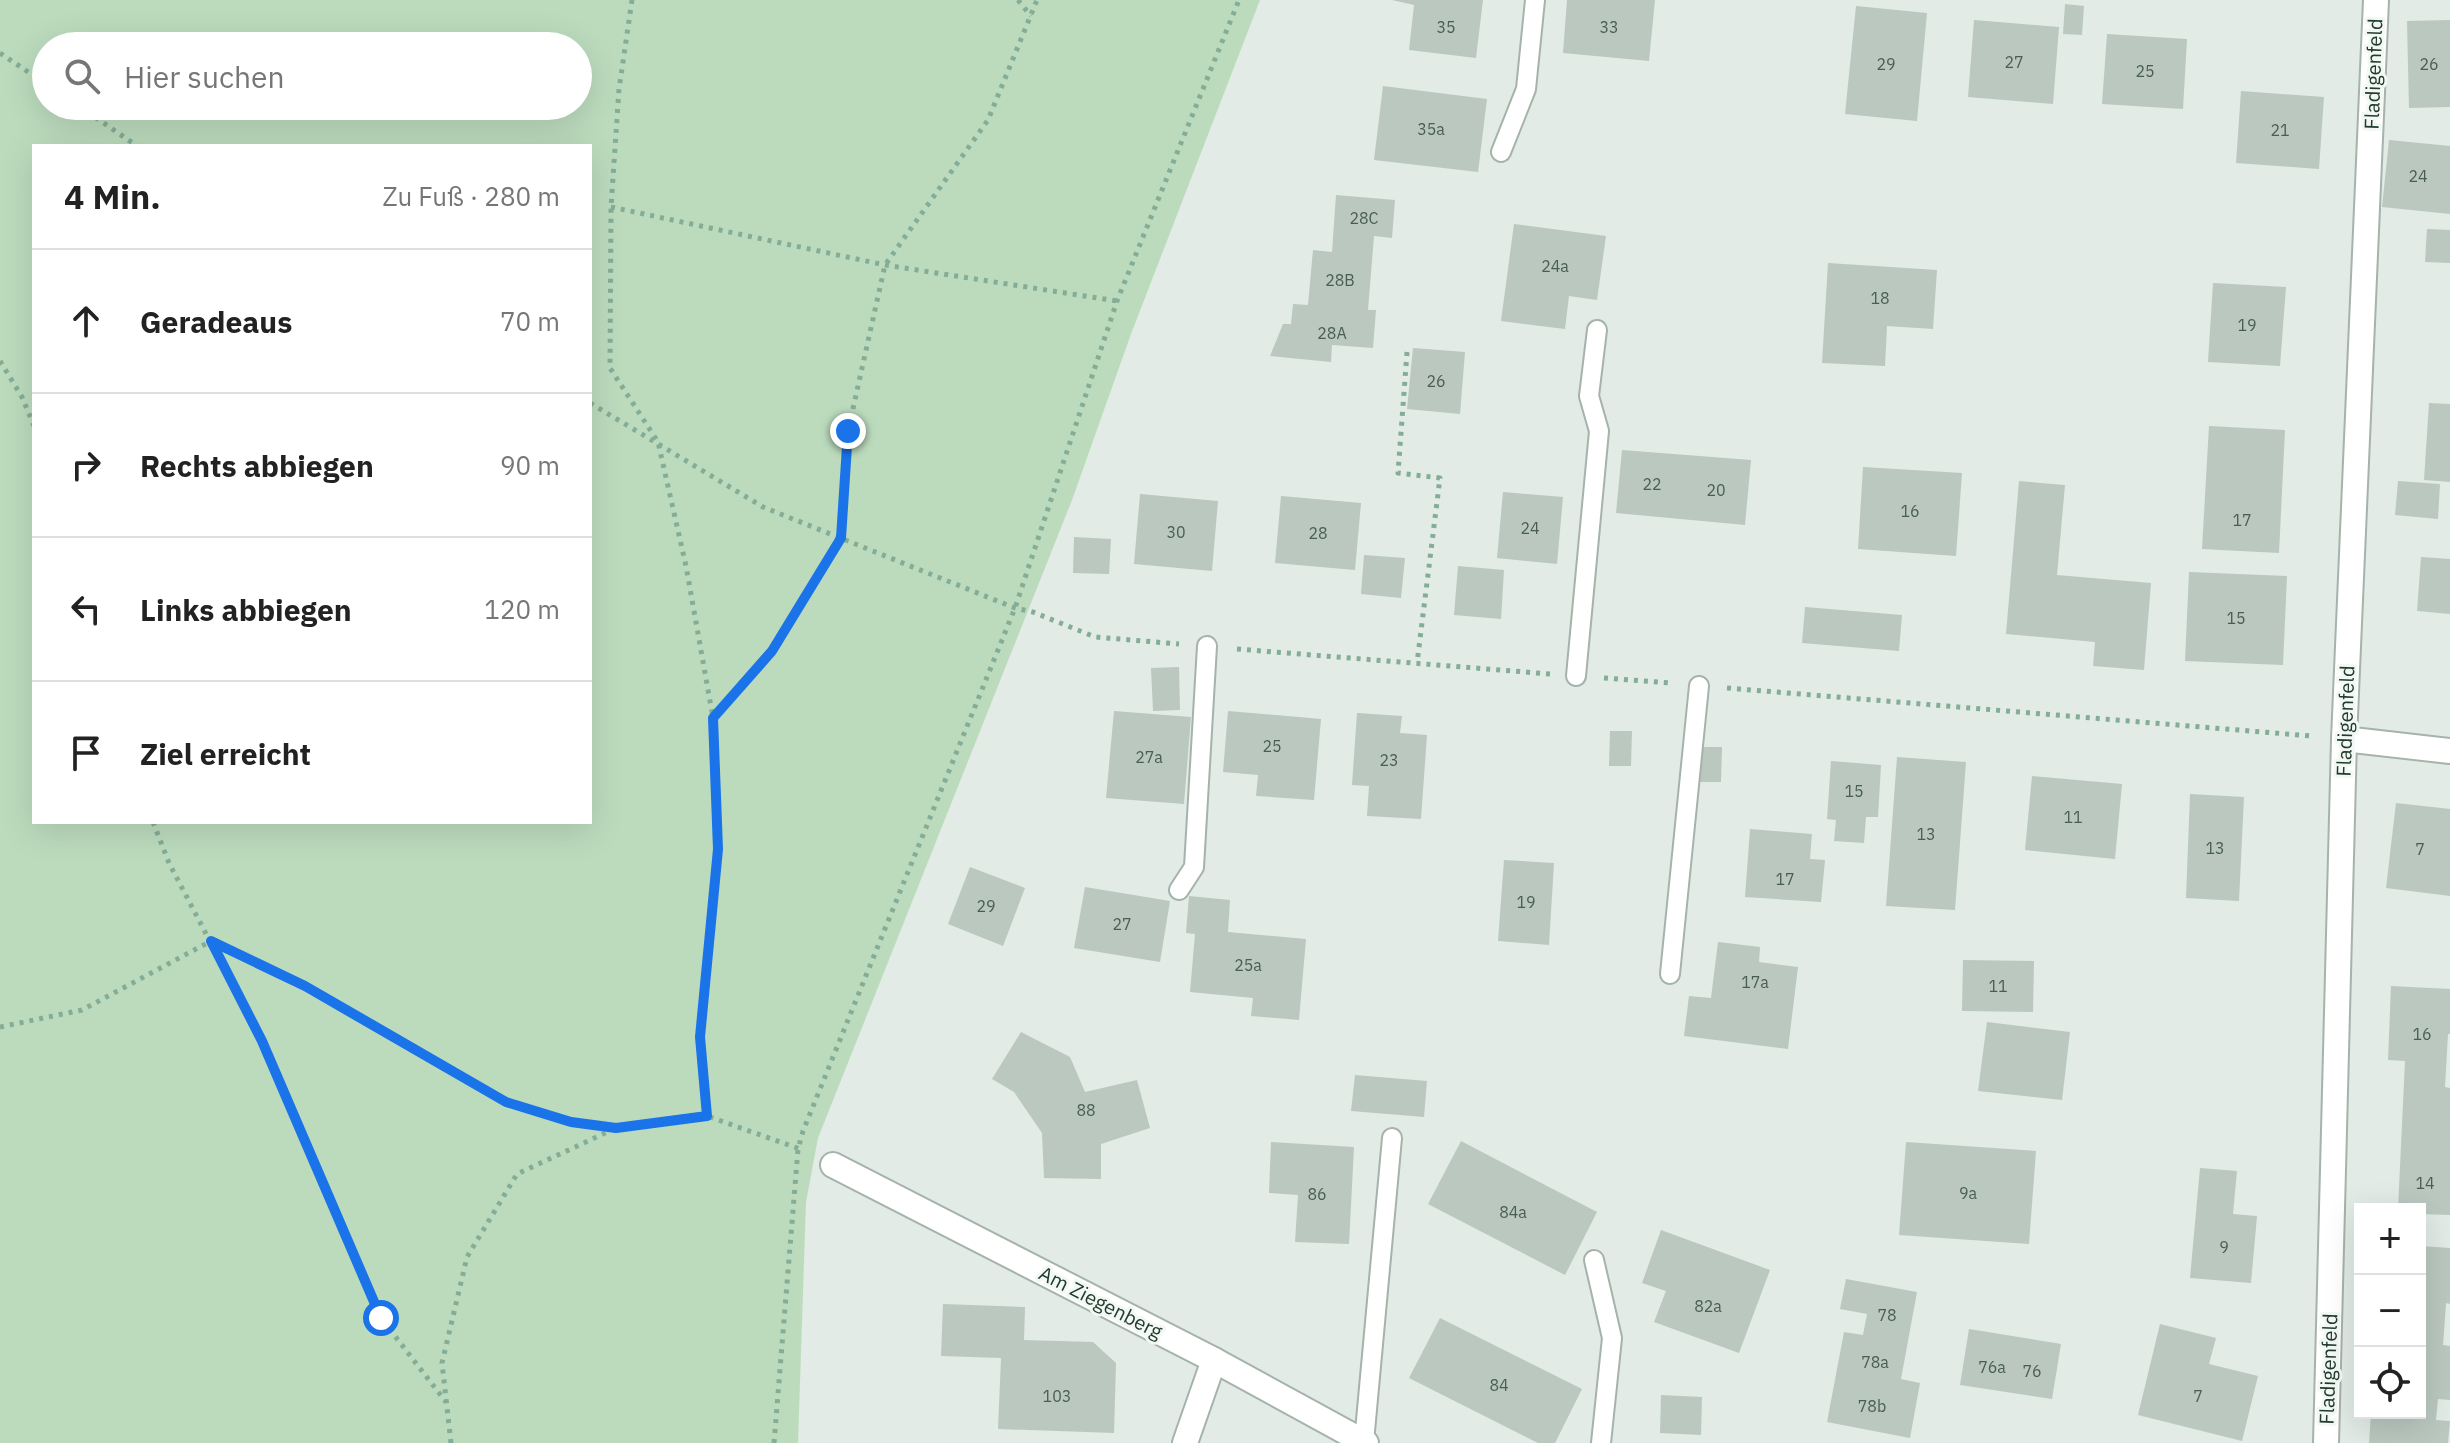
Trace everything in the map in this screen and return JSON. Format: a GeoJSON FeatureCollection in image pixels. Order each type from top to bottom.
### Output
{"type":"FeatureCollection","features":[{"type":"Feature","properties":{"kind":"street","name":"Fladigenfeld"},"geometry":{"type":"LineString","coordinates":[[2326,1443],[2344,739],[2376,0]]}},
{"type":"Feature","properties":{"kind":"street"},"geometry":{"type":"LineString","coordinates":[[2344,739],[2450,751]]}},
{"type":"Feature","properties":{"kind":"street","name":"Am Ziegenberg"},"geometry":{"type":"LineString","coordinates":[[833,1165],[1214,1360],[1365,1442]]}},
{"type":"Feature","properties":{"kind":"street"},"geometry":{"type":"LineString","coordinates":[[1185,1443],[1214,1360]]}},
{"type":"Feature","properties":{"kind":"lane"},"geometry":{"type":"LineString","coordinates":[[1501,152],[1526,89],[1535,0]]}},
{"type":"Feature","properties":{"kind":"lane"},"geometry":{"type":"LineString","coordinates":[[1576,676],[1599,431],[1589,396],[1597,330]]}},
{"type":"Feature","properties":{"kind":"lane"},"geometry":{"type":"LineString","coordinates":[[1179,890],[1194,867],[1207,646]]}},
{"type":"Feature","properties":{"kind":"lane"},"geometry":{"type":"LineString","coordinates":[[1670,974],[1699,686]]}},
{"type":"Feature","properties":{"kind":"lane"},"geometry":{"type":"LineString","coordinates":[[1365,1442],[1392,1138]]}},
{"type":"Feature","properties":{"kind":"lane"},"geometry":{"type":"LineString","coordinates":[[1594,1260],[1612,1338],[1601,1443]]}},
{"type":"Feature","properties":{"kind":"path"},"geometry":{"type":"LineString","coordinates":[[632,0],[619,89],[611,207],[610,368],[658,442],[686,566],[713,718],[718,849],[700,1037],[707,1116]]}},
{"type":"Feature","properties":{"kind":"path"},"geometry":{"type":"LineString","coordinates":[[1018,0],[1031,16]]}},
{"type":"Feature","properties":{"kind":"path"},"geometry":{"type":"LineString","coordinates":[[713,718],[772,651],[841,538],[848,431],[885,265],[988,120],[1037,0]]}},
{"type":"Feature","properties":{"kind":"path"},"geometry":{"type":"LineString","coordinates":[[774,1443],[798,1149],[1015,608],[1117,301],[1239,0]]}},
{"type":"Feature","properties":{"kind":"path"},"geometry":{"type":"LineString","coordinates":[[0,53],[32,75]]}},
{"type":"Feature","properties":{"kind":"path"},"geometry":{"type":"LineString","coordinates":[[99,120],[134,144]]}},
{"type":"Feature","properties":{"kind":"path"},"geometry":{"type":"LineString","coordinates":[[611,207],[885,265],[1117,301]]}},
{"type":"Feature","properties":{"kind":"path"},"geometry":{"type":"LineString","coordinates":[[1407,352],[1398,473],[1440,478],[1417,663]]}},
{"type":"Feature","properties":{"kind":"path"},"geometry":{"type":"LineString","coordinates":[[0,361],[22,397],[32,421]]}},
{"type":"Feature","properties":{"kind":"path"},"geometry":{"type":"LineString","coordinates":[[592,404],[763,507],[1015,608]]}},
{"type":"Feature","properties":{"kind":"path"},"geometry":{"type":"LineString","coordinates":[[154,824],[169,863],[262,1041],[381,1318],[446,1402]]}},
{"type":"Feature","properties":{"kind":"path"},"geometry":{"type":"LineString","coordinates":[[211,941],[305,986],[506,1102],[571,1122],[616,1128],[707,1116],[798,1149]]}},
{"type":"Feature","properties":{"kind":"path"},"geometry":{"type":"LineString","coordinates":[[0,1027],[82,1010],[211,941]]}},
{"type":"Feature","properties":{"kind":"path"},"geometry":{"type":"LineString","coordinates":[[451,1443],[442,1363],[467,1257],[517,1174],[616,1128]]}},
{"type":"Feature","properties":{"kind":"green space"},"geometry":{"type":"Polygon","coordinates":[[[0,0],[1260,0],[1131,334],[1072,500],[818,1138],[806,1202],[798,1443],[0,1443],[0,0]]]}},
{"type":"Feature","properties":{"kind":"building"},"geometry":{"type":"Polygon","coordinates":[[[1392,0],[1483,0],[1476,58],[1409,50],[1414,5],[1392,0]]]}},
{"type":"Feature","properties":{"kind":"building"},"geometry":{"type":"Polygon","coordinates":[[[1567,0],[1655,0],[1649,61],[1563,53],[1567,0]]]}},
{"type":"Feature","properties":{"kind":"building"},"geometry":{"type":"Polygon","coordinates":[[[2065,4],[2084,6],[2082,35],[2063,34],[2065,4]]]}},
{"type":"Feature","properties":{"kind":"building"},"geometry":{"type":"Polygon","coordinates":[[[1856,6],[1927,13],[1917,121],[1845,114],[1856,6]]]}},
{"type":"Feature","properties":{"kind":"building"},"geometry":{"type":"Polygon","coordinates":[[[1974,20],[2059,27],[2053,104],[1968,97],[1974,20]]]}},
{"type":"Feature","properties":{"kind":"building"},"geometry":{"type":"Polygon","coordinates":[[[2450,20],[2450,107],[2409,108],[2407,21],[2450,20]]]}},
{"type":"Feature","properties":{"kind":"building"},"geometry":{"type":"Polygon","coordinates":[[[2107,34],[2187,39],[2183,109],[2102,104],[2107,34]]]}},
{"type":"Feature","properties":{"kind":"building"},"geometry":{"type":"Polygon","coordinates":[[[1383,86],[1487,99],[1478,172],[1374,160],[1383,86]]]}},
{"type":"Feature","properties":{"kind":"building"},"geometry":{"type":"Polygon","coordinates":[[[2241,91],[2324,97],[2319,169],[2236,163],[2241,91]]]}},
{"type":"Feature","properties":{"kind":"building"},"geometry":{"type":"Polygon","coordinates":[[[2389,140],[2450,146],[2450,214],[2382,207],[2389,140]]]}},
{"type":"Feature","properties":{"kind":"building"},"geometry":{"type":"Polygon","coordinates":[[[1336,195],[1395,200],[1392,238],[1374,236],[1368,310],[1376,310],[1373,348],[1332,345],[1331,362],[1270,356],[1283,324],[1291,324],[1293,304],[1308,305],[1313,250],[1332,252],[1336,195]]]}},
{"type":"Feature","properties":{"kind":"building"},"geometry":{"type":"Polygon","coordinates":[[[1514,224],[1606,236],[1597,300],[1569,296],[1565,329],[1501,321],[1514,224]]]}},
{"type":"Feature","properties":{"kind":"building"},"geometry":{"type":"Polygon","coordinates":[[[2427,229],[2450,230],[2450,263],[2425,262],[2427,229]]]}},
{"type":"Feature","properties":{"kind":"building"},"geometry":{"type":"Polygon","coordinates":[[[1828,263],[1937,270],[1933,329],[1887,326],[1885,366],[1822,363],[1828,263]]]}},
{"type":"Feature","properties":{"kind":"building"},"geometry":{"type":"Polygon","coordinates":[[[2213,283],[2286,287],[2280,366],[2208,362],[2213,283]]]}},
{"type":"Feature","properties":{"kind":"building"},"geometry":{"type":"Polygon","coordinates":[[[1413,348],[1465,352],[1460,414],[1407,409],[1413,348]]]}},
{"type":"Feature","properties":{"kind":"building"},"geometry":{"type":"Polygon","coordinates":[[[2429,403],[2450,404],[2450,482],[2424,480],[2429,403]]]}},
{"type":"Feature","properties":{"kind":"building"},"geometry":{"type":"Polygon","coordinates":[[[2209,426],[2285,430],[2279,553],[2202,549],[2209,426]]]}},
{"type":"Feature","properties":{"kind":"building"},"geometry":{"type":"Polygon","coordinates":[[[1622,450],[1751,460],[1745,525],[1616,513],[1622,450]]]}},
{"type":"Feature","properties":{"kind":"building"},"geometry":{"type":"Polygon","coordinates":[[[1863,467],[1962,473],[1956,556],[1858,549],[1863,467]]]}},
{"type":"Feature","properties":{"kind":"building"},"geometry":{"type":"Polygon","coordinates":[[[2019,481],[2065,485],[2057,575],[2151,583],[2144,670],[2093,666],[2095,642],[2006,634],[2019,481]]]}},
{"type":"Feature","properties":{"kind":"building"},"geometry":{"type":"Polygon","coordinates":[[[2398,481],[2440,484],[2438,519],[2395,515],[2398,481]]]}},
{"type":"Feature","properties":{"kind":"building"},"geometry":{"type":"Polygon","coordinates":[[[1503,492],[1563,497],[1557,564],[1497,558],[1503,492]]]}},
{"type":"Feature","properties":{"kind":"building"},"geometry":{"type":"Polygon","coordinates":[[[1140,494],[1218,501],[1212,571],[1134,564],[1140,494]]]}},
{"type":"Feature","properties":{"kind":"building"},"geometry":{"type":"Polygon","coordinates":[[[1281,496],[1361,503],[1355,570],[1275,563],[1281,496]]]}},
{"type":"Feature","properties":{"kind":"building"},"geometry":{"type":"Polygon","coordinates":[[[1074,537],[1111,539],[1109,574],[1073,573],[1074,537]]]}},
{"type":"Feature","properties":{"kind":"building"},"geometry":{"type":"Polygon","coordinates":[[[1364,555],[1405,558],[1401,598],[1361,594],[1364,555]]]}},
{"type":"Feature","properties":{"kind":"building"},"geometry":{"type":"Polygon","coordinates":[[[2421,557],[2450,559],[2450,614],[2417,611],[2421,557]]]}},
{"type":"Feature","properties":{"kind":"building"},"geometry":{"type":"Polygon","coordinates":[[[1458,566],[1504,570],[1501,619],[1454,615],[1458,566]]]}},
{"type":"Feature","properties":{"kind":"building"},"geometry":{"type":"Polygon","coordinates":[[[2189,572],[2287,576],[2283,665],[2185,661],[2189,572]]]}},
{"type":"Feature","properties":{"kind":"building"},"geometry":{"type":"Polygon","coordinates":[[[1805,607],[1902,615],[1899,651],[1802,643],[1805,607]]]}},
{"type":"Feature","properties":{"kind":"building"},"geometry":{"type":"Polygon","coordinates":[[[1179,667],[1180,710],[1153,711],[1151,668],[1179,667]]]}},
{"type":"Feature","properties":{"kind":"building"},"geometry":{"type":"Polygon","coordinates":[[[1114,711],[1191,717],[1184,804],[1106,798],[1114,711]]]}},
{"type":"Feature","properties":{"kind":"building"},"geometry":{"type":"Polygon","coordinates":[[[1228,711],[1321,719],[1314,800],[1256,796],[1258,775],[1223,772],[1228,711]]]}},
{"type":"Feature","properties":{"kind":"building"},"geometry":{"type":"Polygon","coordinates":[[[1357,713],[1402,716],[1400,733],[1427,735],[1421,819],[1367,816],[1369,786],[1352,785],[1357,713]]]}},
{"type":"Feature","properties":{"kind":"building"},"geometry":{"type":"Polygon","coordinates":[[[1610,731],[1632,731],[1631,766],[1609,766],[1610,731]]]}},
{"type":"Feature","properties":{"kind":"building"},"geometry":{"type":"Polygon","coordinates":[[[1700,747],[1722,747],[1721,782],[1699,782],[1700,747]]]}},
{"type":"Feature","properties":{"kind":"building"},"geometry":{"type":"Polygon","coordinates":[[[1897,757],[1966,762],[1955,910],[1886,906],[1897,757]]]}},
{"type":"Feature","properties":{"kind":"building"},"geometry":{"type":"Polygon","coordinates":[[[1831,761],[1881,765],[1878,817],[1866,817],[1864,843],[1834,841],[1836,820],[1827,819],[1831,761]]]}},
{"type":"Feature","properties":{"kind":"building"},"geometry":{"type":"Polygon","coordinates":[[[2032,776],[2122,784],[2115,859],[2025,850],[2032,776]]]}},
{"type":"Feature","properties":{"kind":"building"},"geometry":{"type":"Polygon","coordinates":[[[2190,794],[2244,797],[2239,901],[2186,898],[2190,794]]]}},
{"type":"Feature","properties":{"kind":"building"},"geometry":{"type":"Polygon","coordinates":[[[2396,803],[2450,809],[2450,896],[2386,888],[2396,803]]]}},
{"type":"Feature","properties":{"kind":"building"},"geometry":{"type":"Polygon","coordinates":[[[1750,829],[1812,834],[1810,859],[1825,860],[1821,902],[1745,897],[1750,829]]]}},
{"type":"Feature","properties":{"kind":"building"},"geometry":{"type":"Polygon","coordinates":[[[1504,860],[1554,863],[1549,945],[1498,941],[1504,860]]]}},
{"type":"Feature","properties":{"kind":"building"},"geometry":{"type":"Polygon","coordinates":[[[970,867],[1025,888],[1003,946],[948,924],[970,867]]]}},
{"type":"Feature","properties":{"kind":"building"},"geometry":{"type":"Polygon","coordinates":[[[1085,887],[1170,901],[1160,962],[1074,948],[1085,887]]]}},
{"type":"Feature","properties":{"kind":"building"},"geometry":{"type":"Polygon","coordinates":[[[1189,896],[1230,900],[1228,932],[1306,939],[1299,1020],[1251,1016],[1253,998],[1190,992],[1195,934],[1186,933],[1189,896]]]}},
{"type":"Feature","properties":{"kind":"building"},"geometry":{"type":"Polygon","coordinates":[[[1718,942],[1760,947],[1759,962],[1798,967],[1788,1049],[1684,1036],[1689,996],[1711,998],[1718,942]]]}},
{"type":"Feature","properties":{"kind":"building"},"geometry":{"type":"Polygon","coordinates":[[[1963,960],[2034,961],[2033,1012],[1962,1011],[1963,960]]]}},
{"type":"Feature","properties":{"kind":"building"},"geometry":{"type":"Polygon","coordinates":[[[2391,986],[2450,989],[2445,1087],[2450,1088],[2450,1215],[2426,1214],[2426,1203],[2398,1203],[2405,1061],[2388,1060],[2391,986]]]}},
{"type":"Feature","properties":{"kind":"building"},"geometry":{"type":"Polygon","coordinates":[[[1987,1022],[2070,1032],[2062,1100],[1978,1091],[1987,1022]]]}},
{"type":"Feature","properties":{"kind":"building"},"geometry":{"type":"Polygon","coordinates":[[[1021,1032],[1070,1057],[1085,1092],[1137,1080],[1150,1128],[1101,1144],[1101,1179],[1044,1178],[1042,1133],[1014,1092],[992,1079],[1021,1032]]]}},
{"type":"Feature","properties":{"kind":"building"},"geometry":{"type":"Polygon","coordinates":[[[1355,1075],[1427,1081],[1424,1117],[1351,1111],[1355,1075]]]}},
{"type":"Feature","properties":{"kind":"building"},"geometry":{"type":"Polygon","coordinates":[[[1461,1141],[1597,1212],[1565,1275],[1428,1204],[1461,1141]]]}},
{"type":"Feature","properties":{"kind":"building"},"geometry":{"type":"Polygon","coordinates":[[[1271,1142],[1354,1147],[1349,1244],[1295,1242],[1298,1195],[1269,1193],[1271,1142]]]}},
{"type":"Feature","properties":{"kind":"building"},"geometry":{"type":"Polygon","coordinates":[[[1906,1142],[2036,1151],[2029,1244],[1899,1235],[1906,1142]]]}},
{"type":"Feature","properties":{"kind":"building"},"geometry":{"type":"Polygon","coordinates":[[[2200,1168],[2237,1171],[2233,1214],[2257,1216],[2251,1283],[2190,1278],[2200,1168]]]}},
{"type":"Feature","properties":{"kind":"building"},"geometry":{"type":"Polygon","coordinates":[[[1661,1230],[1770,1270],[1739,1353],[1654,1322],[1666,1291],[1642,1283],[1661,1230]]]}},
{"type":"Feature","properties":{"kind":"building"},"geometry":{"type":"Polygon","coordinates":[[[2426,1246],[2450,1248],[2450,1304],[2446,1303],[2443,1345],[2450,1346],[2450,1400],[2438,1399],[2436,1420],[2450,1421],[2448,1443],[2369,1443],[2371,1419],[2426,1419],[2426,1246]]]}},
{"type":"Feature","properties":{"kind":"building"},"geometry":{"type":"Polygon","coordinates":[[[1846,1279],[1917,1292],[1901,1379],[1920,1383],[1910,1438],[1827,1422],[1844,1332],[1863,1335],[1867,1314],[1840,1309],[1846,1279]]]}},
{"type":"Feature","properties":{"kind":"building"},"geometry":{"type":"Polygon","coordinates":[[[943,1304],[1025,1307],[1024,1340],[1093,1342],[1116,1363],[1114,1433],[998,1429],[1001,1358],[941,1356],[943,1304]]]}},
{"type":"Feature","properties":{"kind":"building"},"geometry":{"type":"Polygon","coordinates":[[[1440,1318],[1582,1389],[1555,1443],[1538,1443],[1409,1378],[1440,1318]]]}},
{"type":"Feature","properties":{"kind":"building"},"geometry":{"type":"Polygon","coordinates":[[[2160,1324],[2216,1338],[2209,1364],[2258,1376],[2242,1441],[2138,1415],[2160,1324]]]}},
{"type":"Feature","properties":{"kind":"building"},"geometry":{"type":"Polygon","coordinates":[[[1969,1329],[2061,1344],[2052,1399],[1960,1385],[1969,1329]]]}},
{"type":"Feature","properties":{"kind":"building"},"geometry":{"type":"Polygon","coordinates":[[[1661,1395],[1702,1397],[1701,1435],[1660,1433],[1661,1395]]]}},
{"type":"Feature","properties":{"kind":"route"},"geometry":{"type":"LineString","coordinates":[[381,1318],[262,1041],[211,941],[305,986],[506,1102],[571,1122],[616,1128],[707,1116],[700,1037],[718,849],[713,718],[772,651],[841,538],[848,431]]}}]}
